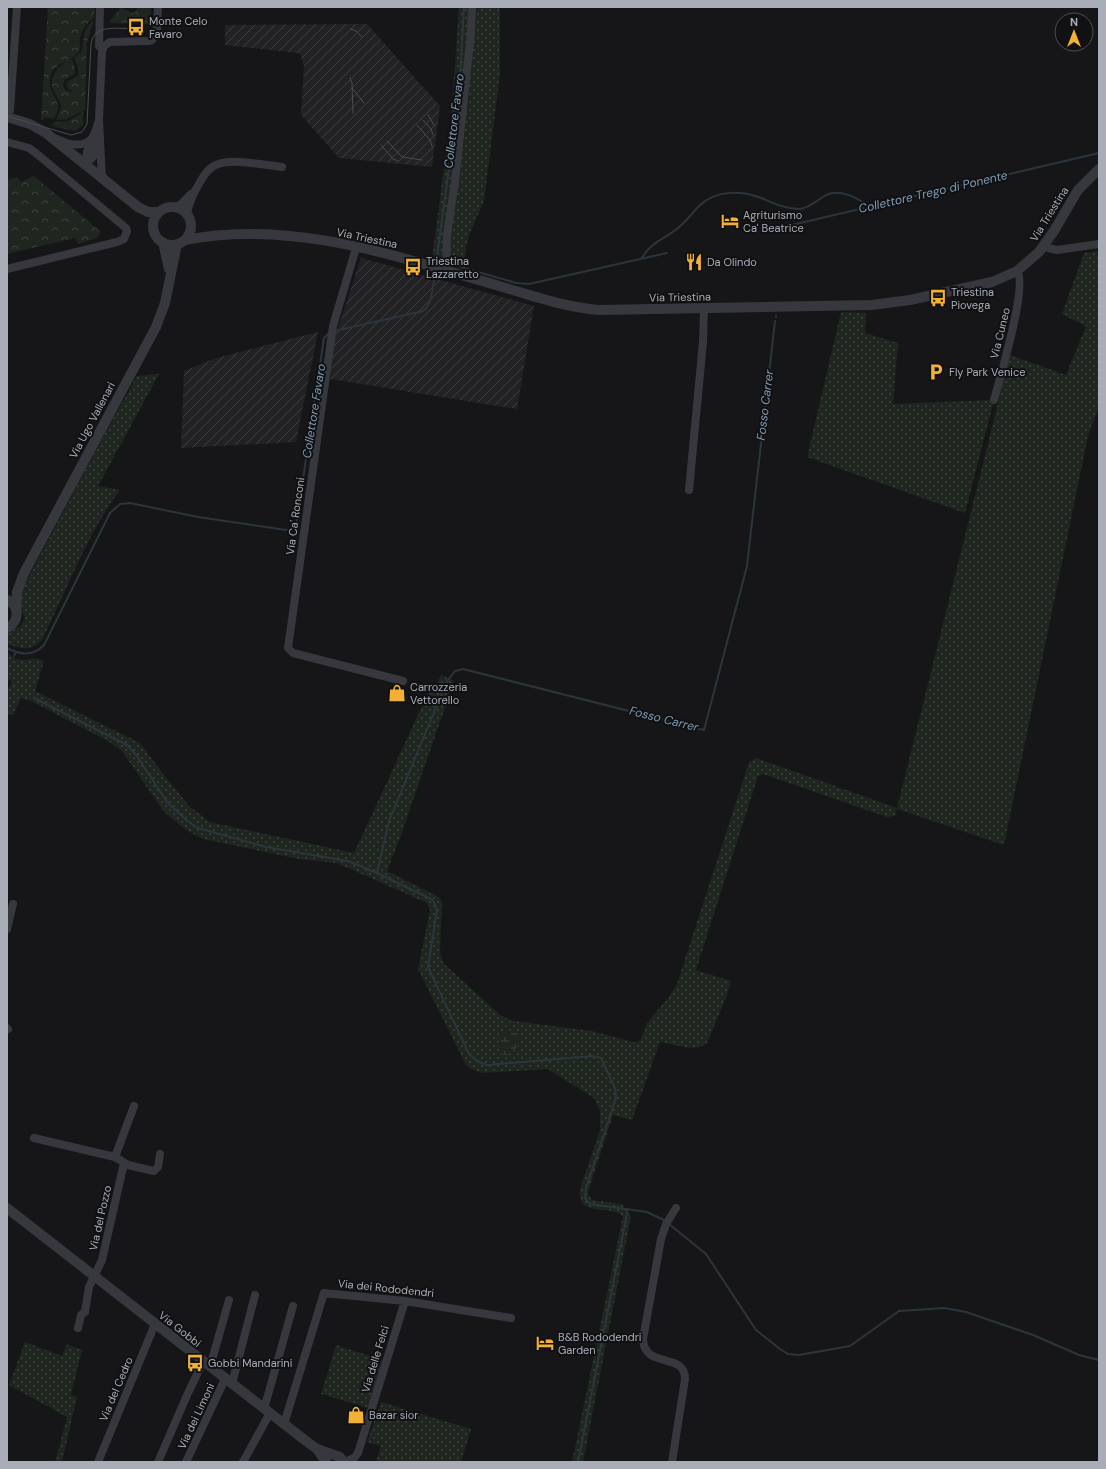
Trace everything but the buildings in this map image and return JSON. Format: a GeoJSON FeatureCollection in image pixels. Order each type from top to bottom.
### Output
{"type":"FeatureCollection","features":[{"type":"Feature","properties":{"kind":"street"},"geometry":{"type":"LineString","coordinates":[[17,7],[9,114],[63,142],[74,144],[87,142],[96,135]]}},
{"type":"Feature","properties":{"kind":"street"},"geometry":{"type":"LineString","coordinates":[[100,7],[99,46],[104,47]]}},
{"type":"Feature","properties":{"kind":"street"},"geometry":{"type":"LineString","coordinates":[[85,165],[93,158],[99,120],[106,7]]}},
{"type":"Feature","properties":{"kind":"street"},"geometry":{"type":"LineString","coordinates":[[104,47],[112,42],[151,41],[156,33],[158,7]]}},
{"type":"Feature","properties":{"kind":"street"},"geometry":{"type":"LineString","coordinates":[[445,270],[447,235],[456,174],[471,33],[472,7]]}},
{"type":"Feature","properties":{"kind":"street"},"geometry":{"type":"LineString","coordinates":[[46,133],[138,207],[148,212],[159,212]]}},
{"type":"Feature","properties":{"kind":"street"},"geometry":{"type":"LineString","coordinates":[[96,135],[104,180],[111,191],[151,224],[155,234],[162,242],[181,242],[190,232],[189,203],[206,173],[220,163],[230,162],[282,167]]}},
{"type":"Feature","properties":{"kind":"street"},"geometry":{"type":"LineString","coordinates":[[7,142],[30,148],[126,228],[127,231],[124,238],[117,242],[7,268]]}},
{"type":"Feature","properties":{"kind":"street","name":"Via Triestina"},"geometry":{"type":"LineString","coordinates":[[181,242],[216,234],[277,235],[356,248],[428,265],[562,304],[587,309],[704,309],[885,304],[981,285],[1000,279],[1017,271],[1044,247],[1073,197],[1083,184],[1099,169]]}},
{"type":"Feature","properties":{"kind":"street"},"geometry":{"type":"LineString","coordinates":[[153,228],[155,217],[159,212],[164,208],[180,205],[195,191]]}},
{"type":"Feature","properties":{"kind":"street"},"geometry":{"type":"LineString","coordinates":[[175,207],[189,218]]}},
{"type":"Feature","properties":{"kind":"street","name":"Via Triestina"},"geometry":{"type":"LineString","coordinates":[[189,218],[200,229],[216,234]]}},
{"type":"Feature","properties":{"kind":"street","name":"Via Ugo Vallenari"},"geometry":{"type":"LineString","coordinates":[[162,242],[170,275]]}},
{"type":"Feature","properties":{"kind":"street","name":"Via Ugo Vallenari"},"geometry":{"type":"LineString","coordinates":[[7,628],[14,623],[17,618],[17,592],[24,573],[156,327],[165,303],[170,275],[181,242]]}},
{"type":"Feature","properties":{"kind":"street"},"geometry":{"type":"LineString","coordinates":[[1044,247],[1057,250],[1099,244]]}},
{"type":"Feature","properties":{"kind":"street","name":"Via Ca' Ronconi"},"geometry":{"type":"LineString","coordinates":[[356,248],[333,326],[288,648],[293,653],[403,681]]}},
{"type":"Feature","properties":{"kind":"street","name":"Via Cuneo"},"geometry":{"type":"LineString","coordinates":[[994,400],[1019,300],[1020,277],[1017,271]]}},
{"type":"Feature","properties":{"kind":"street"},"geometry":{"type":"LineString","coordinates":[[689,490],[703,342],[704,309]]}},
{"type":"Feature","properties":{"kind":"street","name":"Via Ugo Vallenari"},"geometry":{"type":"LineString","coordinates":[[7,594],[24,573]]}},
{"type":"Feature","properties":{"kind":"street"},"geometry":{"type":"LineString","coordinates":[[7,600],[16,608]]}},
{"type":"Feature","properties":{"kind":"street"},"geometry":{"type":"LineString","coordinates":[[7,929],[13,904]]}},
{"type":"Feature","properties":{"kind":"street"},"geometry":{"type":"LineString","coordinates":[[115,1157],[134,1106]]}},
{"type":"Feature","properties":{"kind":"street"},"geometry":{"type":"LineString","coordinates":[[34,1138],[115,1157],[124,1162],[154,1171],[158,1167],[160,1154]]}},
{"type":"Feature","properties":{"kind":"street","name":"Via del Pozzo"},"geometry":{"type":"LineString","coordinates":[[94,1277],[102,1260],[124,1162]]}},
{"type":"Feature","properties":{"kind":"street","name":"Via Gobbi"},"geometry":{"type":"LineString","coordinates":[[7,1208],[206,1365],[317,1449],[339,1460]]}},
{"type":"Feature","properties":{"kind":"street"},"geometry":{"type":"LineString","coordinates":[[672,1462],[685,1375],[677,1364],[649,1355],[643,1344],[660,1246],[667,1222],[676,1208]]}},
{"type":"Feature","properties":{"kind":"street"},"geometry":{"type":"LineString","coordinates":[[78,1328],[81,1315],[85,1312],[89,1287],[94,1277]]}},
{"type":"Feature","properties":{"kind":"street","name":"Via dei Rododendri"},"geometry":{"type":"LineString","coordinates":[[284,1424],[324,1293],[404,1301],[511,1318]]}},
{"type":"Feature","properties":{"kind":"street","name":"Via dei Limoni"},"geometry":{"type":"LineString","coordinates":[[186,1462],[229,1382],[255,1295]]}},
{"type":"Feature","properties":{"kind":"street"},"geometry":{"type":"LineString","coordinates":[[158,1462],[188,1393],[206,1365],[229,1300]]}},
{"type":"Feature","properties":{"kind":"street","name":"Via delle Felci"},"geometry":{"type":"LineString","coordinates":[[339,1460],[358,1453],[404,1301]]}},
{"type":"Feature","properties":{"kind":"street"},"geometry":{"type":"LineString","coordinates":[[243,1462],[267,1411],[293,1306]]}},
{"type":"Feature","properties":{"kind":"street","name":"Via del Cedro"},"geometry":{"type":"LineString","coordinates":[[98,1462],[155,1324]]}},
{"type":"Feature","properties":{"kind":"street"},"geometry":{"type":"LineString","coordinates":[[339,1460],[363,1462]]}},
{"type":"Feature","properties":{"kind":"shaded area"},"geometry":{"type":"Polygon","coordinates":[[[367,24],[440,106],[432,167],[339,158],[301,115],[304,66],[300,54],[225,45],[225,25],[367,24]]]}},
{"type":"Feature","properties":{"kind":"shaded area"},"geometry":{"type":"Polygon","coordinates":[[[361,258],[534,306],[517,409],[330,379],[335,337],[361,258]]]}},
{"type":"Feature","properties":{"kind":"shaded area"},"geometry":{"type":"Polygon","coordinates":[[[318,332],[296,442],[181,448],[184,371],[216,358],[318,332]]]}},
{"type":"Feature","properties":{"kind":"green space"},"geometry":{"type":"Polygon","coordinates":[[[48,7],[95,7],[94,18],[83,29],[78,53],[55,68],[52,73],[50,87],[57,102],[57,114],[54,119],[45,117],[42,121],[41,120],[48,7]]]}},
{"type":"Feature","properties":{"kind":"green space"},"geometry":{"type":"Polygon","coordinates":[[[137,7],[151,7],[151,24],[110,23],[110,20],[121,8],[133,13],[137,10],[137,7]]]}},
{"type":"Feature","properties":{"kind":"green space"},"geometry":{"type":"Polygon","coordinates":[[[459,7],[500,7],[500,74],[484,201],[466,245],[465,259],[452,256],[451,265],[432,259],[452,107],[459,7]]]}},
{"type":"Feature","properties":{"kind":"green space"},"geometry":{"type":"Polygon","coordinates":[[[94,20],[87,42],[85,110],[67,119],[56,120],[61,107],[53,89],[52,79],[56,70],[60,66],[72,59],[75,74],[65,79],[63,85],[65,90],[72,92],[67,88],[66,83],[78,75],[78,67],[74,58],[81,52],[85,31],[94,20]]]}},
{"type":"Feature","properties":{"kind":"green space"},"geometry":{"type":"Polygon","coordinates":[[[83,112],[83,125],[75,131],[55,127],[55,125],[51,126],[55,122],[68,121],[83,112]]]}},
{"type":"Feature","properties":{"kind":"green space"},"geometry":{"type":"Polygon","coordinates":[[[34,176],[101,232],[97,238],[78,244],[75,238],[7,254],[7,180],[17,177],[21,182],[34,176]]]}},
{"type":"Feature","properties":{"kind":"green space"},"geometry":{"type":"Polygon","coordinates":[[[1099,251],[1099,407],[1088,436],[1004,845],[897,809],[895,816],[887,817],[763,774],[758,776],[696,970],[731,981],[727,995],[707,1043],[702,1046],[690,1048],[660,1042],[632,1120],[613,1115],[589,1189],[588,1194],[592,1200],[622,1204],[631,1216],[583,1462],[572,1462],[623,1216],[616,1212],[588,1207],[583,1204],[580,1198],[580,1189],[600,1130],[600,1111],[594,1098],[548,1069],[483,1073],[471,1069],[466,1065],[418,969],[430,910],[427,903],[337,863],[299,859],[203,839],[186,830],[164,812],[122,751],[108,741],[31,701],[21,698],[13,715],[7,713],[7,692],[12,682],[7,678],[7,652],[13,657],[22,660],[40,659],[44,661],[35,691],[140,743],[190,807],[210,822],[354,853],[429,691],[432,693],[441,675],[454,681],[400,838],[387,871],[439,897],[442,901],[440,952],[443,963],[499,1014],[514,1021],[592,1031],[638,1042],[641,1039],[647,1023],[669,997],[677,984],[749,762],[756,758],[897,808],[1010,355],[1066,375],[1086,326],[1062,314],[1084,253],[1099,251]]]}},
{"type":"Feature","properties":{"kind":"green space"},"geometry":{"type":"Polygon","coordinates":[[[841,312],[866,313],[865,333],[898,343],[893,404],[994,400],[965,513],[807,457],[841,312]]]}},
{"type":"Feature","properties":{"kind":"green space"},"geometry":{"type":"Polygon","coordinates":[[[159,374],[98,486],[120,490],[97,525],[87,544],[42,640],[30,648],[22,648],[7,644],[7,632],[20,627],[25,618],[20,607],[20,593],[137,376],[159,374]]]}},
{"type":"Feature","properties":{"kind":"green space"},"geometry":{"type":"Polygon","coordinates":[[[506,1029],[518,1034],[521,1038],[520,1044],[508,1055],[502,1055],[498,1047],[500,1033],[506,1029]]]}},
{"type":"Feature","properties":{"kind":"green space"},"geometry":{"type":"Polygon","coordinates":[[[25,1342],[62,1356],[67,1344],[82,1350],[71,1395],[77,1397],[62,1462],[55,1462],[67,1417],[9,1385],[25,1342]]]}},
{"type":"Feature","properties":{"kind":"green space"},"geometry":{"type":"Polygon","coordinates":[[[336,1345],[382,1360],[369,1408],[321,1394],[336,1345]]]}},
{"type":"Feature","properties":{"kind":"green space"},"geometry":{"type":"Polygon","coordinates":[[[381,1402],[471,1429],[461,1462],[376,1462],[381,1446],[367,1442],[381,1402]]]}},
{"type":"Feature","properties":{"kind":"waterway","name":"Collettore Favaro"},"geometry":{"type":"LineString","coordinates":[[436,264],[459,93],[464,7]]}},
{"type":"Feature","properties":{"kind":"waterway","name":"Collettore Trego di Ponente"},"geometry":{"type":"LineString","coordinates":[[766,231],[1099,153]]}},
{"type":"Feature","properties":{"kind":"waterway"},"geometry":{"type":"LineString","coordinates":[[642,258],[649,248],[682,225],[700,205],[714,196],[721,194],[737,193],[753,195],[784,207],[799,209],[810,205],[831,193],[843,193],[854,197],[869,206]]}},
{"type":"Feature","properties":{"kind":"waterway","name":"Collettore Trego di Ponente"},"geometry":{"type":"LineString","coordinates":[[451,264],[516,283],[529,284],[667,253]]}},
{"type":"Feature","properties":{"kind":"waterway","name":"Collettore Favaro"},"geometry":{"type":"LineString","coordinates":[[437,259],[441,261]]}},
{"type":"Feature","properties":{"kind":"waterway","name":"Collettore Favaro"},"geometry":{"type":"LineString","coordinates":[[335,331],[423,311],[431,299],[435,271]]}},
{"type":"Feature","properties":{"kind":"waterway","name":"Fosso Carrer"},"geometry":{"type":"LineString","coordinates":[[377,873],[389,821],[447,681],[455,671],[463,669],[704,730],[747,566],[775,321]]}},
{"type":"Feature","properties":{"kind":"waterway","name":"Collettore Favaro"},"geometry":{"type":"LineString","coordinates":[[7,648],[26,654],[35,652],[44,645],[110,513],[120,504],[130,503],[198,517],[286,530],[294,529],[296,526],[324,338],[329,333]]}},
{"type":"Feature","properties":{"kind":"waterway","name":"Collettore Favaro"},"geometry":{"type":"LineString","coordinates":[[14,656],[16,652]]}},
{"type":"Feature","properties":{"kind":"waterway"},"geometry":{"type":"LineString","coordinates":[[34,698],[127,745],[137,756],[167,802],[186,820],[198,828],[266,847],[348,861],[433,900],[437,910],[428,967],[469,1054],[477,1061],[487,1065],[592,1056],[601,1058],[615,1088],[616,1098],[586,1188],[585,1198],[590,1204],[647,1212],[666,1221]]}},
{"type":"Feature","properties":{"kind":"waterway"},"geometry":{"type":"LineString","coordinates":[[578,1462],[628,1209]]}},
{"type":"Feature","properties":{"kind":"waterway"},"geometry":{"type":"LineString","coordinates":[[669,1224],[706,1254],[756,1330],[788,1354],[799,1355],[850,1346],[899,1311],[944,1308],[966,1312],[1033,1335],[1079,1355],[1099,1360]]}},
{"type":"Feature","properties":{"kind":"tram line"},"geometry":{"type":"LineString","coordinates":[[7,116],[71,135],[82,132],[87,124],[91,44],[93,37],[102,30],[115,28],[136,29]]}},
{"type":"Feature","properties":{"kind":"tram line"},"geometry":{"type":"LineString","coordinates":[[351,29],[356,31],[362,37]]}},
{"type":"Feature","properties":{"kind":"tram line"},"geometry":{"type":"LineString","coordinates":[[350,78],[352,83],[353,113]]}},
{"type":"Feature","properties":{"kind":"tram line"},"geometry":{"type":"LineString","coordinates":[[352,88],[364,103]]}},
{"type":"Feature","properties":{"kind":"tram line"},"geometry":{"type":"LineString","coordinates":[[428,115],[434,125]]}},
{"type":"Feature","properties":{"kind":"tram line"},"geometry":{"type":"LineString","coordinates":[[423,120],[431,129],[433,135]]}},
{"type":"Feature","properties":{"kind":"tram line"},"geometry":{"type":"LineString","coordinates":[[417,125],[430,140],[432,146]]}},
{"type":"Feature","properties":{"kind":"tram line"},"geometry":{"type":"LineString","coordinates":[[387,141],[402,157],[422,160]]}},
{"type":"Feature","properties":{"kind":"tram line"},"geometry":{"type":"LineString","coordinates":[[381,145],[393,159],[398,161]]}},
{"type":"Feature","properties":{"kind":"place","name":"Monte Celo Favaro"},"geometry":{"type":"Point","coordinates":[136,27]}},
{"type":"Feature","properties":{"kind":"place","name":"Agriturismo Ca' Beatrice"},"geometry":{"type":"Point","coordinates":[730,221]}},
{"type":"Feature","properties":{"kind":"place","name":"Da Olindo"},"geometry":{"type":"Point","coordinates":[694,262]}},
{"type":"Feature","properties":{"kind":"place","name":"Triestina Lazzaretto"},"geometry":{"type":"Point","coordinates":[413,267]}},
{"type":"Feature","properties":{"kind":"place","name":"Triestina Piovega"},"geometry":{"type":"Point","coordinates":[938,298]}},
{"type":"Feature","properties":{"kind":"place","name":"Fly Park Venice"},"geometry":{"type":"Point","coordinates":[936,372]}},
{"type":"Feature","properties":{"kind":"place","name":"Carrozzeria Vettorello"},"geometry":{"type":"Point","coordinates":[397,693]}},
{"type":"Feature","properties":{"kind":"place","name":"B&B Rododendri Garden"},"geometry":{"type":"Point","coordinates":[545,1343]}},
{"type":"Feature","properties":{"kind":"place","name":"Gobbi Mandarini"},"geometry":{"type":"Point","coordinates":[195,1363]}},
{"type":"Feature","properties":{"kind":"place","name":"Bazar sior"},"geometry":{"type":"Point","coordinates":[356,1415]}}]}
